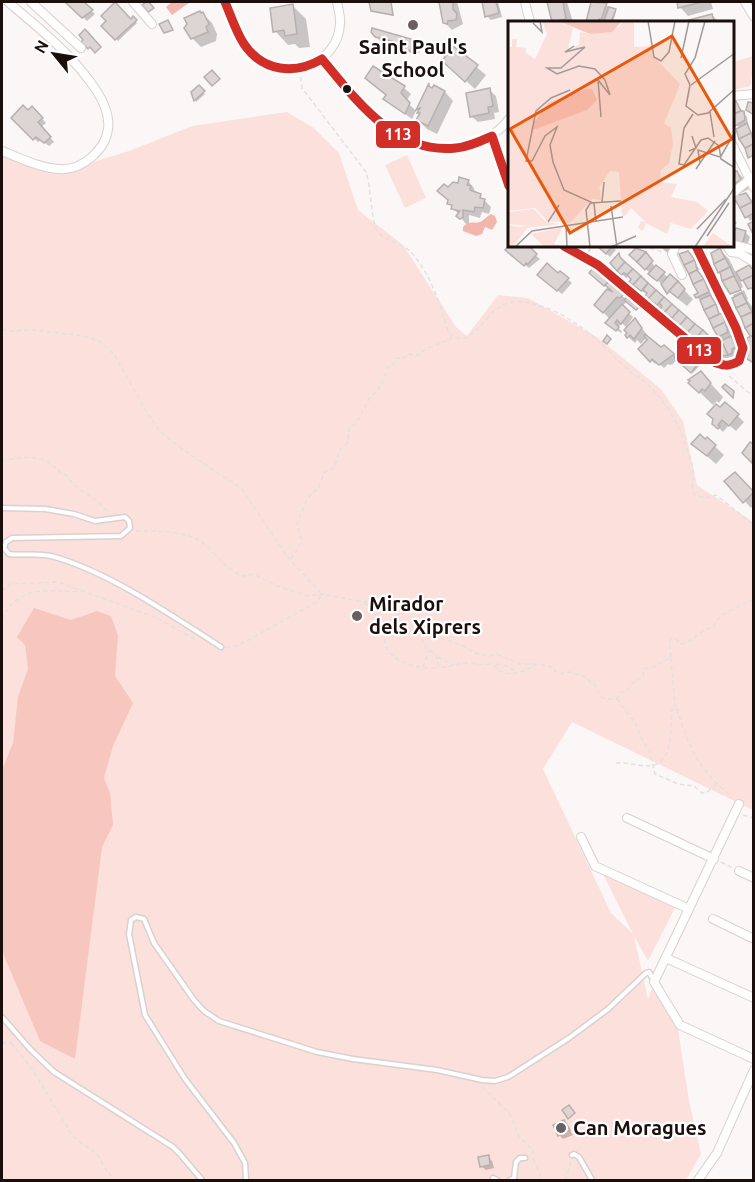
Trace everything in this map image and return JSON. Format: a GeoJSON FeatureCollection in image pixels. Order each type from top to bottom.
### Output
{"type":"FeatureCollection","features":[{"type":"Feature","properties":{"kind":"street"},"geometry":{"type":"LineString","coordinates":[[2,151],[60,170],[80,166],[95,154],[108,129],[106,111],[97,91],[79,68],[51,38],[8,2]]}},
{"type":"Feature","properties":{"kind":"street"},"geometry":{"type":"LineString","coordinates":[[31,2],[81,48]]}},
{"type":"Feature","properties":{"kind":"street"},"geometry":{"type":"LineString","coordinates":[[133,2],[152,24]]}},
{"type":"Feature","properties":{"kind":"street"},"geometry":{"type":"LineString","coordinates":[[225,2],[248,51],[260,62],[285,70],[302,69],[322,58],[334,44],[340,25],[337,2]]}},
{"type":"Feature","properties":{"kind":"street"},"geometry":{"type":"LineString","coordinates":[[525,2],[530,21]]}},
{"type":"Feature","properties":{"kind":"street"},"geometry":{"type":"LineString","coordinates":[[745,2],[753,17]]}},
{"type":"Feature","properties":{"kind":"street"},"geometry":{"type":"LineString","coordinates":[[322,58],[369,114],[399,136],[428,147],[450,148],[474,144],[492,136],[508,121]]}},
{"type":"Feature","properties":{"kind":"street"},"geometry":{"type":"LineString","coordinates":[[734,96],[753,94]]}},
{"type":"Feature","properties":{"kind":"street"},"geometry":{"type":"LineString","coordinates":[[492,136],[508,183]]}},
{"type":"Feature","properties":{"kind":"street"},"geometry":{"type":"LineString","coordinates":[[734,147],[751,177],[753,188]]}},
{"type":"Feature","properties":{"kind":"street"},"geometry":{"type":"LineString","coordinates":[[734,192],[751,177]]}},
{"type":"Feature","properties":{"kind":"street"},"geometry":{"type":"LineString","coordinates":[[734,245],[753,250]]}},
{"type":"Feature","properties":{"kind":"street"},"geometry":{"type":"LineString","coordinates":[[566,248],[570,252],[584,256],[626,286],[712,361],[724,367],[731,366],[739,361],[743,348],[736,328],[697,248]]}},
{"type":"Feature","properties":{"kind":"street"},"geometry":{"type":"LineString","coordinates":[[675,248],[672,254],[682,275]]}},
{"type":"Feature","properties":{"kind":"street"},"geometry":{"type":"LineString","coordinates":[[728,248],[731,252],[739,253],[753,262]]}},
{"type":"Feature","properties":{"kind":"street"},"geometry":{"type":"LineString","coordinates":[[739,807],[717,860],[689,909],[654,982],[677,1023],[753,1059]]}},
{"type":"Feature","properties":{"kind":"street"},"geometry":{"type":"LineString","coordinates":[[627,818],[717,860]]}},
{"type":"Feature","properties":{"kind":"street"},"geometry":{"type":"LineString","coordinates":[[581,837],[596,866],[689,909]]}},
{"type":"Feature","properties":{"kind":"street"},"geometry":{"type":"LineString","coordinates":[[739,871],[753,878]]}},
{"type":"Feature","properties":{"kind":"street"},"geometry":{"type":"LineString","coordinates":[[713,919],[753,939]]}},
{"type":"Feature","properties":{"kind":"street"},"geometry":{"type":"LineString","coordinates":[[666,958],[753,998]]}},
{"type":"Feature","properties":{"kind":"street"},"geometry":{"type":"LineString","coordinates":[[698,1180],[717,1152],[753,1070]]}},
{"type":"Feature","properties":{"kind":"lane"},"geometry":{"type":"LineString","coordinates":[[584,256],[587,248]]}},
{"type":"Feature","properties":{"kind":"lane"},"geometry":{"type":"LineString","coordinates":[[2,508],[74,514],[95,521],[124,517],[129,521],[130,528],[121,536],[12,538],[6,542],[4,548],[9,554],[52,556],[87,570],[142,598],[221,647]]}},
{"type":"Feature","properties":{"kind":"lane"},"geometry":{"type":"LineString","coordinates":[[246,1180],[244,1163],[234,1143],[185,1079],[145,1015],[129,934],[131,920],[136,917],[144,920],[154,944],[194,1000],[204,1011],[219,1021],[317,1052],[437,1070],[476,1079],[495,1080],[515,1074],[608,1010],[646,973],[649,972],[654,982]]}},
{"type":"Feature","properties":{"kind":"lane"},"geometry":{"type":"LineString","coordinates":[[2,1017],[54,1072],[173,1148],[202,1180]]}},
{"type":"Feature","properties":{"kind":"lane"},"geometry":{"type":"LineString","coordinates":[[572,1155],[579,1157],[592,1180]]}},
{"type":"Feature","properties":{"kind":"lane"},"geometry":{"type":"LineString","coordinates":[[510,1180],[514,1178],[516,1162],[520,1158],[525,1158]]}},
{"type":"Feature","properties":{"kind":"path"},"geometry":{"type":"LineString","coordinates":[[302,69],[302,88],[366,172],[378,231],[410,252],[422,268],[432,286],[448,331],[452,336],[459,339],[470,336],[493,310],[513,302],[537,305],[568,319],[602,344],[631,372],[644,381],[666,407],[682,437],[693,472],[692,485],[695,495],[706,498],[716,495],[753,525]]}},
{"type":"Feature","properties":{"kind":"path"},"geometry":{"type":"LineString","coordinates":[[650,248],[672,254]]}},
{"type":"Feature","properties":{"kind":"path"},"geometry":{"type":"LineString","coordinates":[[2,329],[84,336],[99,341],[108,348],[159,430],[178,447],[242,489],[291,560],[322,594]]}},
{"type":"Feature","properties":{"kind":"path"},"geometry":{"type":"LineString","coordinates":[[291,560],[302,542],[297,524],[306,502],[318,489],[324,472],[335,467],[339,451],[348,442],[350,428],[356,424],[369,399],[381,386],[388,367],[393,365],[396,358],[402,359],[410,354],[416,356],[428,348],[451,339],[452,336]]}},
{"type":"Feature","properties":{"kind":"path"},"geometry":{"type":"LineString","coordinates":[[724,367],[728,375],[753,397]]}},
{"type":"Feature","properties":{"kind":"path"},"geometry":{"type":"LineString","coordinates":[[2,461],[30,458],[48,462],[58,472],[66,475],[69,482],[99,502],[111,519]]}},
{"type":"Feature","properties":{"kind":"path"},"geometry":{"type":"LineString","coordinates":[[130,528],[136,531],[152,531],[193,538],[205,544],[229,567],[240,574],[247,576],[253,574],[277,586],[308,596],[322,594],[363,602],[383,603],[393,607],[402,623],[412,631],[423,632],[466,647],[475,653],[490,656],[496,654],[520,664],[536,664],[552,668],[558,674],[570,672],[583,676],[596,686],[600,696],[606,699],[616,699],[622,692],[628,690],[635,680],[643,677],[644,669],[654,667],[670,657]]}},
{"type":"Feature","properties":{"kind":"path"},"geometry":{"type":"LineString","coordinates":[[2,591],[12,584],[38,581],[58,582],[157,618],[196,640],[204,642]]}},
{"type":"Feature","properties":{"kind":"path"},"geometry":{"type":"LineString","coordinates":[[2,619],[7,609],[19,597],[38,591],[84,592]]}},
{"type":"Feature","properties":{"kind":"path"},"geometry":{"type":"LineString","coordinates":[[221,647],[234,647],[247,641],[318,601],[322,594]]}},
{"type":"Feature","properties":{"kind":"path"},"geometry":{"type":"LineString","coordinates":[[753,599],[724,614],[713,627],[707,628],[690,641],[680,644],[676,639],[672,639],[669,642],[675,708],[689,746],[708,774],[739,807],[744,817],[753,818]]}},
{"type":"Feature","properties":{"kind":"path"},"geometry":{"type":"LineString","coordinates":[[363,602],[366,606],[370,606],[381,621],[386,633],[386,645],[391,654],[413,666],[426,669],[465,663],[481,666],[494,664],[504,665],[519,672]]}},
{"type":"Feature","properties":{"kind":"path"},"geometry":{"type":"LineString","coordinates":[[370,606],[375,603]]}},
{"type":"Feature","properties":{"kind":"path"},"geometry":{"type":"LineString","coordinates":[[418,632],[429,650],[436,655],[439,667]]}},
{"type":"Feature","properties":{"kind":"path"},"geometry":{"type":"LineString","coordinates":[[423,668],[429,650]]}},
{"type":"Feature","properties":{"kind":"path"},"geometry":{"type":"LineString","coordinates":[[438,659],[453,662],[455,665]]}},
{"type":"Feature","properties":{"kind":"path"},"geometry":{"type":"LineString","coordinates":[[526,663],[528,668]]}},
{"type":"Feature","properties":{"kind":"path"},"geometry":{"type":"LineString","coordinates":[[495,665],[500,672],[519,672],[533,668],[536,664]]}},
{"type":"Feature","properties":{"kind":"path"},"geometry":{"type":"LineString","coordinates":[[616,699],[635,723],[658,763]]}},
{"type":"Feature","properties":{"kind":"path"},"geometry":{"type":"LineString","coordinates":[[616,763],[653,765],[664,758],[668,749],[672,710],[675,708]]}},
{"type":"Feature","properties":{"kind":"path"},"geometry":{"type":"LineString","coordinates":[[652,756],[650,759],[655,774],[678,784],[691,785],[702,794],[706,794],[717,784]]}},
{"type":"Feature","properties":{"kind":"path"},"geometry":{"type":"LineString","coordinates":[[717,860],[739,871]]}},
{"type":"Feature","properties":{"kind":"path"},"geometry":{"type":"LineString","coordinates":[[11,1043],[16,1033]]}},
{"type":"Feature","properties":{"kind":"path"},"geometry":{"type":"LineString","coordinates":[[2,1042],[11,1043],[33,1070],[72,1135],[79,1143],[99,1156],[105,1172],[116,1180]]}},
{"type":"Feature","properties":{"kind":"path"},"geometry":{"type":"LineString","coordinates":[[476,1079],[485,1091],[510,1113],[520,1138],[533,1150],[533,1159],[542,1180]]}},
{"type":"Feature","properties":{"kind":"path"},"geometry":{"type":"LineString","coordinates":[[565,1180],[572,1155]]}},
{"type":"Feature","properties":{"kind":"path"},"geometry":{"type":"LineString","coordinates":[[525,1158],[533,1159]]}},
{"type":"Feature","properties":{"kind":"shaded area"},"geometry":{"type":"Polygon","coordinates":[[[172,2],[190,2],[172,15],[166,7],[172,2]]]}},
{"type":"Feature","properties":{"kind":"shaded area"},"geometry":{"type":"Polygon","coordinates":[[[753,56],[750,86],[734,90],[734,62],[753,56]]]}},
{"type":"Feature","properties":{"kind":"shaded area"},"geometry":{"type":"Polygon","coordinates":[[[287,112],[314,128],[339,153],[358,210],[403,245],[456,327],[467,336],[498,295],[528,298],[597,337],[661,389],[683,421],[697,485],[753,522],[753,810],[572,722],[543,769],[611,913],[633,934],[602,872],[675,908],[648,961],[634,936],[648,999],[654,982],[677,1023],[689,1101],[701,1154],[686,1180],[2,1180],[2,151],[60,170],[129,151],[192,126],[287,112]]]}},
{"type":"Feature","properties":{"kind":"shaded area"},"geometry":{"type":"Polygon","coordinates":[[[407,155],[426,198],[405,208],[385,165],[407,155]]]}},
{"type":"Feature","properties":{"kind":"shaded area"},"geometry":{"type":"Polygon","coordinates":[[[491,214],[495,216],[497,222],[492,230],[485,227],[482,234],[476,236],[463,231],[465,225],[480,222],[491,214]]]}},
{"type":"Feature","properties":{"kind":"shaded area"},"geometry":{"type":"Polygon","coordinates":[[[34,608],[71,620],[97,611],[111,616],[118,635],[115,676],[133,703],[113,746],[104,778],[110,793],[113,825],[102,847],[75,1059],[40,1041],[2,951],[2,770],[13,743],[18,697],[28,669],[25,645],[17,637],[34,608]]]}},
{"type":"Feature","properties":{"kind":"building"},"geometry":{"type":"Polygon","coordinates":[[[67,2],[84,2],[93,10],[82,18],[67,2]]]}},
{"type":"Feature","properties":{"kind":"building"},"geometry":{"type":"Polygon","coordinates":[[[115,2],[131,19],[133,16],[137,20],[115,40],[101,26],[106,21],[101,16],[115,2]]]}},
{"type":"Feature","properties":{"kind":"building"},"geometry":{"type":"Polygon","coordinates":[[[146,2],[154,8],[148,12],[142,5],[146,2]]]}},
{"type":"Feature","properties":{"kind":"building"},"geometry":{"type":"Polygon","coordinates":[[[369,2],[391,2],[393,15],[371,11],[369,2]]]}},
{"type":"Feature","properties":{"kind":"building"},"geometry":{"type":"Polygon","coordinates":[[[439,2],[453,2],[453,9],[457,14],[456,20],[448,21],[447,24],[443,23],[439,2]]]}},
{"type":"Feature","properties":{"kind":"building"},"geometry":{"type":"Polygon","coordinates":[[[482,2],[496,2],[499,13],[485,17],[482,2]]]}},
{"type":"Feature","properties":{"kind":"building"},"geometry":{"type":"Polygon","coordinates":[[[547,2],[563,2],[566,19],[552,21],[547,2]]]}},
{"type":"Feature","properties":{"kind":"building"},"geometry":{"type":"Polygon","coordinates":[[[591,2],[607,3],[601,20],[586,21],[591,2]]]}},
{"type":"Feature","properties":{"kind":"building"},"geometry":{"type":"Polygon","coordinates":[[[677,2],[702,2],[678,8],[677,2]]]}},
{"type":"Feature","properties":{"kind":"building"},"geometry":{"type":"Polygon","coordinates":[[[293,4],[297,34],[285,36],[284,30],[273,32],[270,8],[293,4]]]}},
{"type":"Feature","properties":{"kind":"building"},"geometry":{"type":"Polygon","coordinates":[[[609,7],[616,9],[611,21],[604,20],[609,7]]]}},
{"type":"Feature","properties":{"kind":"building"},"geometry":{"type":"Polygon","coordinates":[[[200,11],[203,12],[209,24],[206,27],[208,32],[191,39],[184,28],[187,24],[184,18],[200,11]]]}},
{"type":"Feature","properties":{"kind":"building"},"geometry":{"type":"Polygon","coordinates":[[[712,14],[714,21],[685,21],[712,14]]]}},
{"type":"Feature","properties":{"kind":"building"},"geometry":{"type":"Polygon","coordinates":[[[168,20],[173,30],[164,33],[159,24],[168,20]]]}},
{"type":"Feature","properties":{"kind":"building"},"geometry":{"type":"Polygon","coordinates":[[[372,28],[418,41],[415,51],[404,50],[396,42],[375,37],[371,32],[372,28]]]}},
{"type":"Feature","properties":{"kind":"building"},"geometry":{"type":"Polygon","coordinates":[[[85,29],[101,47],[95,53],[81,42],[83,40],[79,35],[85,29]]]}},
{"type":"Feature","properties":{"kind":"building"},"geometry":{"type":"Polygon","coordinates":[[[453,46],[478,65],[465,82],[442,61],[453,46]]]}},
{"type":"Feature","properties":{"kind":"building"},"geometry":{"type":"Polygon","coordinates":[[[373,66],[405,86],[401,93],[410,103],[405,114],[383,99],[386,95],[365,78],[373,66]]]}},
{"type":"Feature","properties":{"kind":"building"},"geometry":{"type":"Polygon","coordinates":[[[212,70],[220,79],[212,86],[204,77],[212,70]]]}},
{"type":"Feature","properties":{"kind":"building"},"geometry":{"type":"Polygon","coordinates":[[[429,83],[432,88],[434,85],[445,91],[428,126],[416,120],[420,108],[416,110],[429,83]]]}},
{"type":"Feature","properties":{"kind":"building"},"geometry":{"type":"Polygon","coordinates":[[[199,85],[205,91],[194,101],[191,92],[199,85]]]}},
{"type":"Feature","properties":{"kind":"building"},"geometry":{"type":"Polygon","coordinates":[[[490,88],[493,106],[488,107],[489,113],[470,117],[466,93],[490,88]]]}},
{"type":"Feature","properties":{"kind":"building"},"geometry":{"type":"Polygon","coordinates":[[[736,101],[741,111],[734,114],[734,102],[736,101]]]}},
{"type":"Feature","properties":{"kind":"building"},"geometry":{"type":"Polygon","coordinates":[[[748,102],[754,103],[754,115],[746,110],[748,102]]]}},
{"type":"Feature","properties":{"kind":"building"},"geometry":{"type":"Polygon","coordinates":[[[23,105],[28,110],[32,106],[43,118],[38,122],[51,137],[44,143],[36,137],[33,140],[11,118],[23,105]]]}},
{"type":"Feature","properties":{"kind":"building"},"geometry":{"type":"Polygon","coordinates":[[[744,111],[745,120],[735,126],[734,114],[744,111]]]}},
{"type":"Feature","properties":{"kind":"building"},"geometry":{"type":"Polygon","coordinates":[[[747,123],[751,133],[739,139],[736,129],[747,123]]]}},
{"type":"Feature","properties":{"kind":"building"},"geometry":{"type":"Polygon","coordinates":[[[751,133],[754,144],[745,148],[739,139],[751,133]]]}},
{"type":"Feature","properties":{"kind":"building"},"geometry":{"type":"Polygon","coordinates":[[[754,144],[754,155],[748,158],[745,148],[754,144]]]}},
{"type":"Feature","properties":{"kind":"building"},"geometry":{"type":"Polygon","coordinates":[[[737,171],[741,180],[734,184],[734,172],[737,171]]]}},
{"type":"Feature","properties":{"kind":"building"},"geometry":{"type":"Polygon","coordinates":[[[459,177],[469,180],[467,185],[471,186],[470,190],[481,194],[480,198],[485,199],[483,208],[475,207],[474,212],[463,210],[463,217],[460,219],[456,216],[460,211],[451,209],[452,205],[447,204],[448,200],[437,191],[444,184],[448,187],[453,182],[458,183],[459,177]]]}},
{"type":"Feature","properties":{"kind":"building"},"geometry":{"type":"Polygon","coordinates":[[[738,193],[740,195],[746,193],[752,202],[740,208],[736,201],[734,202],[734,196],[738,193]]]}},
{"type":"Feature","properties":{"kind":"building"},"geometry":{"type":"Polygon","coordinates":[[[752,202],[754,213],[745,218],[740,208],[752,202]]]}},
{"type":"Feature","properties":{"kind":"building"},"geometry":{"type":"Polygon","coordinates":[[[754,221],[754,233],[753,234],[748,224],[754,221]]]}},
{"type":"Feature","properties":{"kind":"building"},"geometry":{"type":"Polygon","coordinates":[[[736,228],[746,231],[743,242],[734,241],[736,228]]]}},
{"type":"Feature","properties":{"kind":"building"},"geometry":{"type":"Polygon","coordinates":[[[508,246],[531,248],[537,254],[524,266],[505,250],[508,246]]]}},
{"type":"Feature","properties":{"kind":"building"},"geometry":{"type":"Polygon","coordinates":[[[599,248],[610,248],[606,254],[599,248]]]}},
{"type":"Feature","properties":{"kind":"building"},"geometry":{"type":"Polygon","coordinates":[[[636,248],[646,252],[637,262],[629,255],[636,248]]]}},
{"type":"Feature","properties":{"kind":"building"},"geometry":{"type":"Polygon","coordinates":[[[720,248],[725,258],[714,264],[711,253],[720,248]]]}},
{"type":"Feature","properties":{"kind":"building"},"geometry":{"type":"Polygon","coordinates":[[[688,251],[695,260],[684,265],[679,254],[688,251]]]}},
{"type":"Feature","properties":{"kind":"building"},"geometry":{"type":"Polygon","coordinates":[[[646,252],[653,261],[645,270],[637,262],[646,252]]]}},
{"type":"Feature","properties":{"kind":"building"},"geometry":{"type":"Polygon","coordinates":[[[619,253],[625,262],[617,271],[610,263],[619,253]]]}},
{"type":"Feature","properties":{"kind":"building"},"geometry":{"type":"Polygon","coordinates":[[[725,258],[730,267],[718,273],[714,264],[725,258]]]}},
{"type":"Feature","properties":{"kind":"building"},"geometry":{"type":"Polygon","coordinates":[[[695,260],[697,270],[689,274],[684,265],[695,260]]]}},
{"type":"Feature","properties":{"kind":"building"},"geometry":{"type":"Polygon","coordinates":[[[625,262],[633,269],[627,275],[624,273],[621,275],[617,271],[625,262]]]}},
{"type":"Feature","properties":{"kind":"building"},"geometry":{"type":"Polygon","coordinates":[[[547,263],[558,273],[560,271],[569,278],[557,291],[537,275],[547,263]]]}},
{"type":"Feature","properties":{"kind":"building"},"geometry":{"type":"Polygon","coordinates":[[[656,265],[665,272],[657,281],[648,274],[656,265]]]}},
{"type":"Feature","properties":{"kind":"building"},"geometry":{"type":"Polygon","coordinates":[[[749,265],[754,275],[741,281],[736,272],[749,265]]]}},
{"type":"Feature","properties":{"kind":"building"},"geometry":{"type":"Polygon","coordinates":[[[594,267],[609,281],[604,286],[589,273],[594,267]]]}},
{"type":"Feature","properties":{"kind":"building"},"geometry":{"type":"Polygon","coordinates":[[[730,267],[734,276],[722,281],[720,272],[730,267]]]}},
{"type":"Feature","properties":{"kind":"building"},"geometry":{"type":"Polygon","coordinates":[[[633,269],[641,276],[633,285],[629,282],[631,279],[627,275],[633,269]]]}},
{"type":"Feature","properties":{"kind":"building"},"geometry":{"type":"Polygon","coordinates":[[[697,270],[704,279],[693,284],[689,274],[697,270]]]}},
{"type":"Feature","properties":{"kind":"building"},"geometry":{"type":"Polygon","coordinates":[[[670,274],[678,281],[667,294],[661,284],[670,274]]]}},
{"type":"Feature","properties":{"kind":"building"},"geometry":{"type":"Polygon","coordinates":[[[754,275],[754,287],[748,289],[743,280],[754,275]]]}},
{"type":"Feature","properties":{"kind":"building"},"geometry":{"type":"Polygon","coordinates":[[[641,276],[648,283],[641,291],[633,285],[641,276]]]}},
{"type":"Feature","properties":{"kind":"building"},"geometry":{"type":"Polygon","coordinates":[[[734,276],[741,290],[730,294],[722,281],[734,276]]]}},
{"type":"Feature","properties":{"kind":"building"},"geometry":{"type":"Polygon","coordinates":[[[704,279],[709,292],[696,298],[694,295],[698,293],[693,284],[704,279]]]}},
{"type":"Feature","properties":{"kind":"building"},"geometry":{"type":"Polygon","coordinates":[[[609,281],[624,294],[620,298],[617,297],[603,313],[594,305],[607,289],[613,292],[605,285],[609,281]]]}},
{"type":"Feature","properties":{"kind":"building"},"geometry":{"type":"Polygon","coordinates":[[[678,281],[685,289],[678,298],[669,291],[678,281]]]}},
{"type":"Feature","properties":{"kind":"building"},"geometry":{"type":"Polygon","coordinates":[[[648,283],[656,290],[648,299],[645,297],[647,293],[643,290],[648,283]]]}},
{"type":"Feature","properties":{"kind":"building"},"geometry":{"type":"Polygon","coordinates":[[[656,290],[664,297],[657,305],[648,299],[656,290]]]}},
{"type":"Feature","properties":{"kind":"building"},"geometry":{"type":"Polygon","coordinates":[[[742,293],[747,303],[736,308],[732,298],[742,293]]]}},
{"type":"Feature","properties":{"kind":"building"},"geometry":{"type":"Polygon","coordinates":[[[710,295],[716,304],[704,310],[700,300],[710,295]]]}},
{"type":"Feature","properties":{"kind":"building"},"geometry":{"type":"Polygon","coordinates":[[[664,297],[672,304],[664,313],[660,310],[662,306],[659,303],[664,297]]]}},
{"type":"Feature","properties":{"kind":"building"},"geometry":{"type":"Polygon","coordinates":[[[626,298],[639,307],[636,310],[624,300],[626,298]]]}},
{"type":"Feature","properties":{"kind":"building"},"geometry":{"type":"Polygon","coordinates":[[[747,303],[752,312],[741,317],[736,308],[747,303]]]}},
{"type":"Feature","properties":{"kind":"building"},"geometry":{"type":"Polygon","coordinates":[[[622,304],[630,312],[621,324],[617,320],[615,323],[619,327],[616,331],[605,323],[622,304]]]}},
{"type":"Feature","properties":{"kind":"building"},"geometry":{"type":"Polygon","coordinates":[[[672,304],[679,310],[672,318],[664,313],[672,304]]]}},
{"type":"Feature","properties":{"kind":"building"},"geometry":{"type":"Polygon","coordinates":[[[716,304],[719,314],[709,319],[704,310],[716,304]]]}},
{"type":"Feature","properties":{"kind":"building"},"geometry":{"type":"Polygon","coordinates":[[[679,310],[687,317],[679,326],[672,318],[679,310]]]}},
{"type":"Feature","properties":{"kind":"building"},"geometry":{"type":"Polygon","coordinates":[[[752,312],[754,323],[745,328],[741,317],[752,312]]]}},
{"type":"Feature","properties":{"kind":"building"},"geometry":{"type":"Polygon","coordinates":[[[722,313],[725,322],[713,328],[709,319],[722,313]]]}},
{"type":"Feature","properties":{"kind":"building"},"geometry":{"type":"Polygon","coordinates":[[[687,317],[695,324],[688,332],[679,326],[687,317]]]}},
{"type":"Feature","properties":{"kind":"building"},"geometry":{"type":"Polygon","coordinates":[[[635,318],[642,328],[634,339],[630,335],[627,338],[624,330],[635,318]]]}},
{"type":"Feature","properties":{"kind":"building"},"geometry":{"type":"Polygon","coordinates":[[[725,322],[728,332],[718,337],[713,328],[725,322]]]}},
{"type":"Feature","properties":{"kind":"building"},"geometry":{"type":"Polygon","coordinates":[[[754,323],[754,335],[751,337],[745,328],[754,323]]]}},
{"type":"Feature","properties":{"kind":"building"},"geometry":{"type":"Polygon","coordinates":[[[695,324],[703,330],[694,340],[688,332],[695,324]]]}},
{"type":"Feature","properties":{"kind":"building"},"geometry":{"type":"Polygon","coordinates":[[[703,330],[711,338],[705,344],[694,340],[703,330]]]}},
{"type":"Feature","properties":{"kind":"building"},"geometry":{"type":"Polygon","coordinates":[[[645,334],[661,347],[664,345],[678,357],[673,355],[659,365],[652,359],[650,362],[638,349],[647,340],[645,334]]]}},
{"type":"Feature","properties":{"kind":"building"},"geometry":{"type":"Polygon","coordinates":[[[607,335],[611,339],[607,344],[603,341],[607,335]]]}},
{"type":"Feature","properties":{"kind":"building"},"geometry":{"type":"Polygon","coordinates":[[[754,335],[754,362],[752,362],[747,359],[749,348],[747,338],[754,335]]]}},
{"type":"Feature","properties":{"kind":"building"},"geometry":{"type":"Polygon","coordinates":[[[731,336],[736,347],[728,355],[721,341],[731,336]]]}},
{"type":"Feature","properties":{"kind":"building"},"geometry":{"type":"Polygon","coordinates":[[[723,344],[728,355],[716,357],[712,349],[723,344]]]}},
{"type":"Feature","properties":{"kind":"building"},"geometry":{"type":"Polygon","coordinates":[[[685,348],[700,361],[691,373],[675,359],[685,348]]]}},
{"type":"Feature","properties":{"kind":"building"},"geometry":{"type":"Polygon","coordinates":[[[701,371],[711,383],[705,391],[702,389],[699,393],[688,383],[690,381],[688,380],[701,371]]]}},
{"type":"Feature","properties":{"kind":"building"},"geometry":{"type":"Polygon","coordinates":[[[725,384],[734,391],[733,398],[722,387],[725,384]]]}},
{"type":"Feature","properties":{"kind":"building"},"geometry":{"type":"Polygon","coordinates":[[[725,402],[739,414],[729,426],[722,420],[718,429],[712,424],[713,419],[707,414],[716,404],[720,407],[725,402]]]}},
{"type":"Feature","properties":{"kind":"building"},"geometry":{"type":"Polygon","coordinates":[[[700,434],[716,445],[707,456],[691,444],[700,434]]]}},
{"type":"Feature","properties":{"kind":"building"},"geometry":{"type":"Polygon","coordinates":[[[750,442],[754,444],[752,463],[742,453],[750,442]]]}},
{"type":"Feature","properties":{"kind":"building"},"geometry":{"type":"Polygon","coordinates":[[[735,472],[754,492],[743,503],[724,481],[735,472]]]}},
{"type":"Feature","properties":{"kind":"building"},"geometry":{"type":"Polygon","coordinates":[[[569,1105],[575,1113],[568,1119],[562,1110],[569,1105]]]}},
{"type":"Feature","properties":{"kind":"building","name":"Can Moragues"},"geometry":{"type":"Polygon","coordinates":[[[564,1120],[570,1130],[558,1136],[553,1125],[564,1120]]]}},
{"type":"Feature","properties":{"kind":"building"},"geometry":{"type":"Polygon","coordinates":[[[489,1155],[490,1165],[480,1167],[478,1157],[489,1155]]]}},
{"type":"Feature","properties":{"kind":"transit line","name":"113"},"geometry":{"type":"LineString","coordinates":[[225,2],[244,44],[260,60],[270,65],[290,69],[322,59],[364,107],[396,134],[415,143],[434,148],[461,147],[475,144],[492,136],[508,183]]}},
{"type":"Feature","properties":{"kind":"transit line","name":"113"},"geometry":{"type":"LineString","coordinates":[[568,248],[598,265],[712,361],[729,365],[739,361],[743,348],[736,328],[697,248]]}},
{"type":"Feature","properties":{"kind":"place","name":"Saint Paul's School"},"geometry":{"type":"Point","coordinates":[413,25]}},
{"type":"Feature","properties":{"kind":"place","name":"Mirador dels Xiprers"},"geometry":{"type":"Point","coordinates":[357,616]}},
{"type":"Feature","properties":{"kind":"place","name":"Can Moragues"},"geometry":{"type":"Point","coordinates":[561,1128]}}]}
